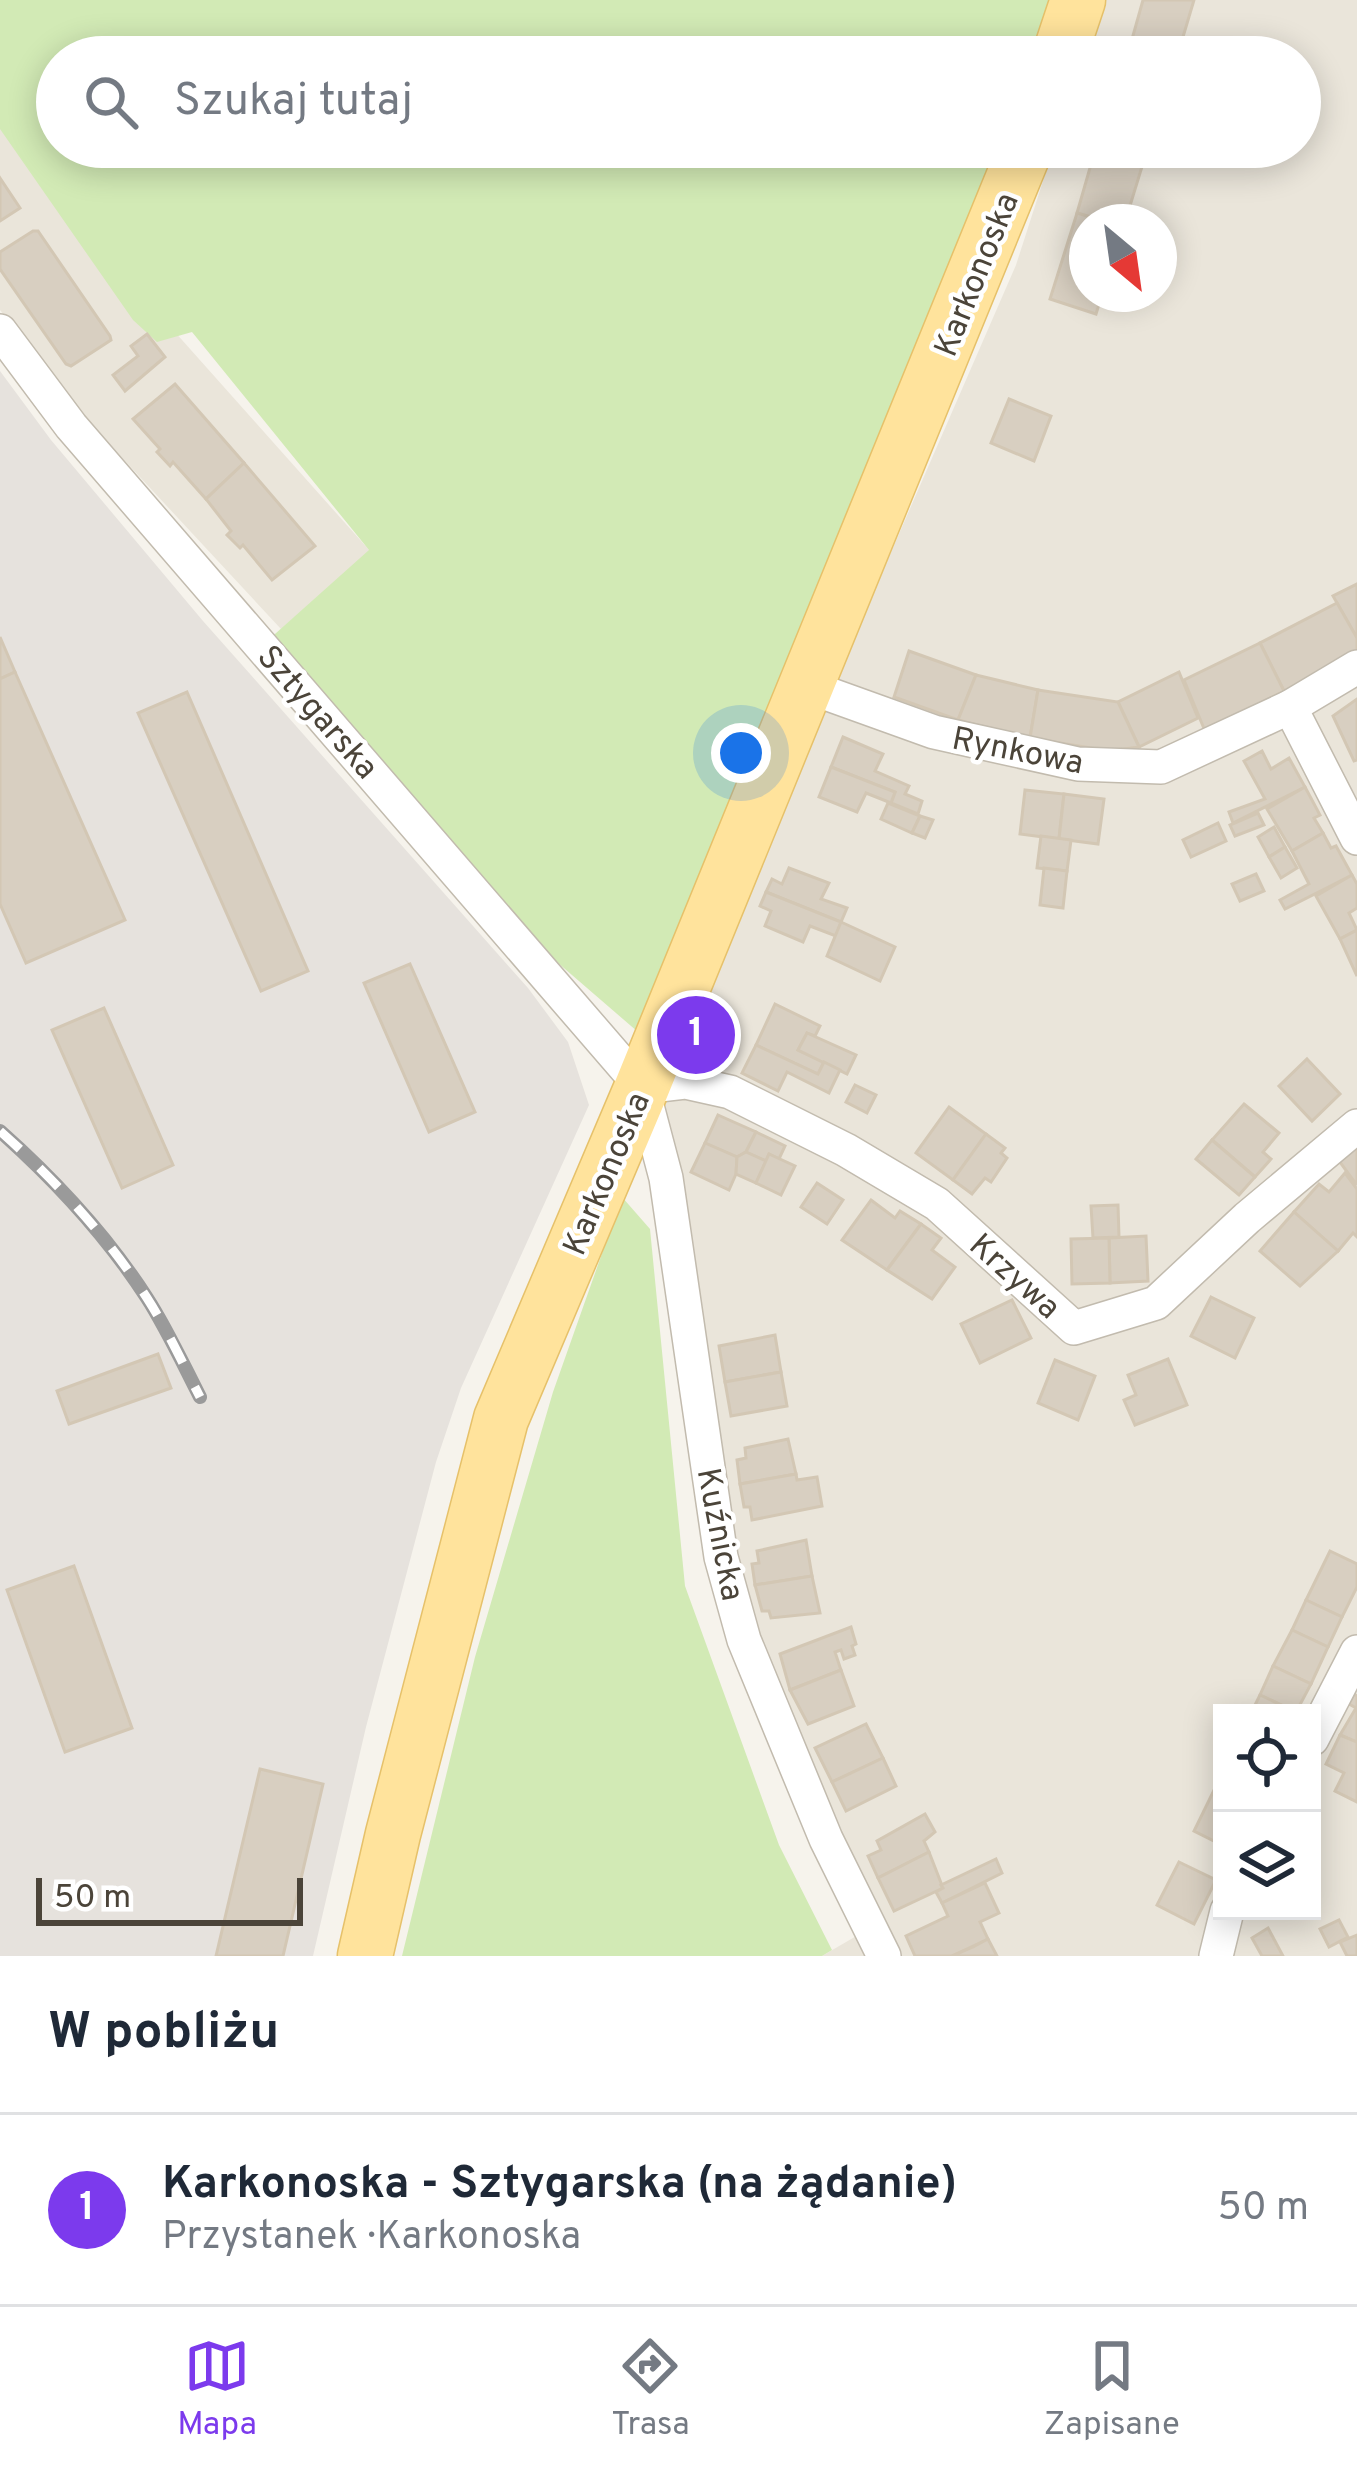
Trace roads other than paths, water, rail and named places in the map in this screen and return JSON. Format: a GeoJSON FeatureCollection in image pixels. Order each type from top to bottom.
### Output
{"type":"FeatureCollection","features":[{"type":"Feature","properties":{"kind":"main road"},"geometry":{"type":"LineString","coordinates":[[1066,36],[1078,0]]}},
{"type":"Feature","properties":{"kind":"main road","name":"Karkonoska"},"geometry":{"type":"LineString","coordinates":[[365,1956],[501,1418],[642,1087],[1018,168]]}},
{"type":"Feature","properties":{"kind":"street","name":"Sztygarska"},"geometry":{"type":"LineString","coordinates":[[0,332],[71,426],[642,1087]]}},
{"type":"Feature","properties":{"kind":"street","name":"Rynkowa"},"geometry":{"type":"LineString","coordinates":[[806,686],[934,732],[1078,764],[1162,766],[1290,707],[1357,667]]}},
{"type":"Feature","properties":{"kind":"street"},"geometry":{"type":"LineString","coordinates":[[1290,707],[1357,838]]}},
{"type":"Feature","properties":{"kind":"street","name":"Krzywa"},"geometry":{"type":"LineString","coordinates":[[642,1087],[685,1082],[730,1092],[846,1150],[937,1204],[1075,1328],[1156,1303],[1247,1218],[1357,1126]]}},
{"type":"Feature","properties":{"kind":"street","name":"Kuźnicka"},"geometry":{"type":"LineString","coordinates":[[642,1087],[666,1178],[721,1557],[744,1640],[826,1839],[884,1956]]}},
{"type":"Feature","properties":{"kind":"street"},"geometry":{"type":"LineString","coordinates":[[1321,1722],[1357,1652]]}},
{"type":"Feature","properties":{"kind":"street"},"geometry":{"type":"LineString","coordinates":[[1216,1956],[1225,1920]]}},
{"type":"Feature","properties":{"kind":"railway"},"geometry":{"type":"LineString","coordinates":[[0,1131],[60,1189],[115,1253],[154,1310],[200,1397]]}},
{"type":"Feature","properties":{"kind":"place","name":"Karkonoska - Sztygarska (na żądanie)"},"geometry":{"type":"Point","coordinates":[696,1035]}}]}
